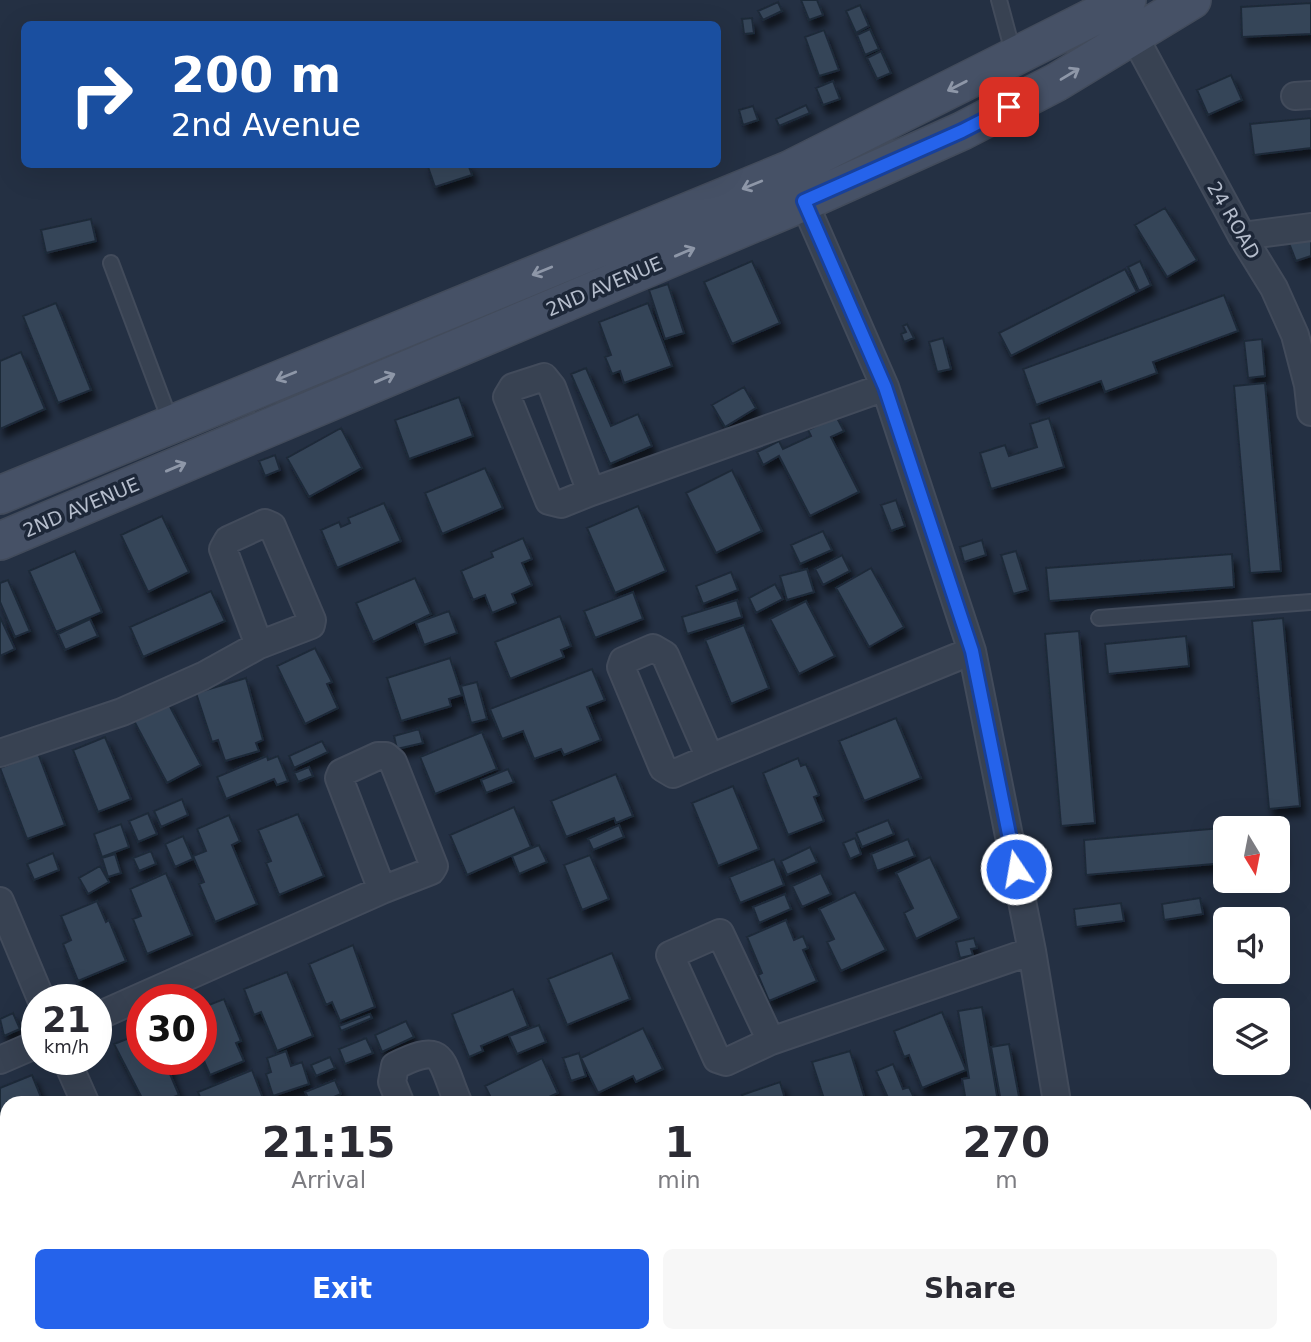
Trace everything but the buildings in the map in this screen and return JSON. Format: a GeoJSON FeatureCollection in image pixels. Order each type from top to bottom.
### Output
{"type":"FeatureCollection","features":[{"type":"Feature","properties":{"kind":"street","name":"2ND AVENUE"},"geometry":{"type":"LineString","coordinates":[[0,541],[796,186],[1014,57],[1127,0]]}},
{"type":"Feature","properties":{"kind":"street","name":"2ND AVENUE"},"geometry":{"type":"LineString","coordinates":[[0,495],[171,423],[796,186],[962,131],[1057,82],[1192,0]]}},
{"type":"Feature","properties":{"kind":"street","name":"24 ROAD"},"geometry":{"type":"LineString","coordinates":[[1134,36],[1242,236],[1274,288],[1295,335],[1308,385],[1311,412]]}},
{"type":"Feature","properties":{"kind":"street"},"geometry":{"type":"LineString","coordinates":[[796,186],[885,387],[972,651],[1032,951],[1056,1096]]}},
{"type":"Feature","properties":{"kind":"street"},"geometry":{"type":"LineString","coordinates":[[1242,236],[1311,227]]}},
{"type":"Feature","properties":{"kind":"street"},"geometry":{"type":"LineString","coordinates":[[591,492],[885,387]]}},
{"type":"Feature","properties":{"kind":"street"},"geometry":{"type":"LineString","coordinates":[[0,753],[122,712],[203,676],[259,645]]}},
{"type":"Feature","properties":{"kind":"street"},"geometry":{"type":"LineString","coordinates":[[710,758],[972,651]]}},
{"type":"Feature","properties":{"kind":"street"},"geometry":{"type":"LineString","coordinates":[[112,1010],[382,890],[431,871],[434,866],[393,762],[386,756],[378,756],[341,773],[339,778],[382,890]]}},
{"type":"Feature","properties":{"kind":"street"},"geometry":{"type":"LineString","coordinates":[[0,901],[35,984]]}},
{"type":"Feature","properties":{"kind":"street"},"geometry":{"type":"LineString","coordinates":[[771,1041],[720,933],[672,951],[671,960],[717,1059],[726,1062],[771,1041],[1032,951]]}},
{"type":"Feature","properties":{"kind":"street"},"geometry":{"type":"LineString","coordinates":[[0,1060],[21,1051]]}},
{"type":"Feature","properties":{"kind":"street"},"geometry":{"type":"LineString","coordinates":[[398,1096],[392,1082],[395,1066],[422,1053],[431,1052],[439,1057],[455,1096]]}},
{"type":"Feature","properties":{"kind":"street"},"geometry":{"type":"LineString","coordinates":[[73,1075],[82,1096]]}},
{"type":"Feature","properties":{"kind":"lane"},"geometry":{"type":"LineString","coordinates":[[999,0],[1014,57]]}},
{"type":"Feature","properties":{"kind":"lane"},"geometry":{"type":"LineString","coordinates":[[111,263],[171,423]]}},
{"type":"Feature","properties":{"kind":"lane"},"geometry":{"type":"LineString","coordinates":[[1099,618],[1311,602]]}},
{"type":"Feature","properties":{"kind":"route"},"geometry":{"type":"LineString","coordinates":[[1009,107],[962,131],[804,201],[885,387],[972,651],[1016,869]]}}]}
